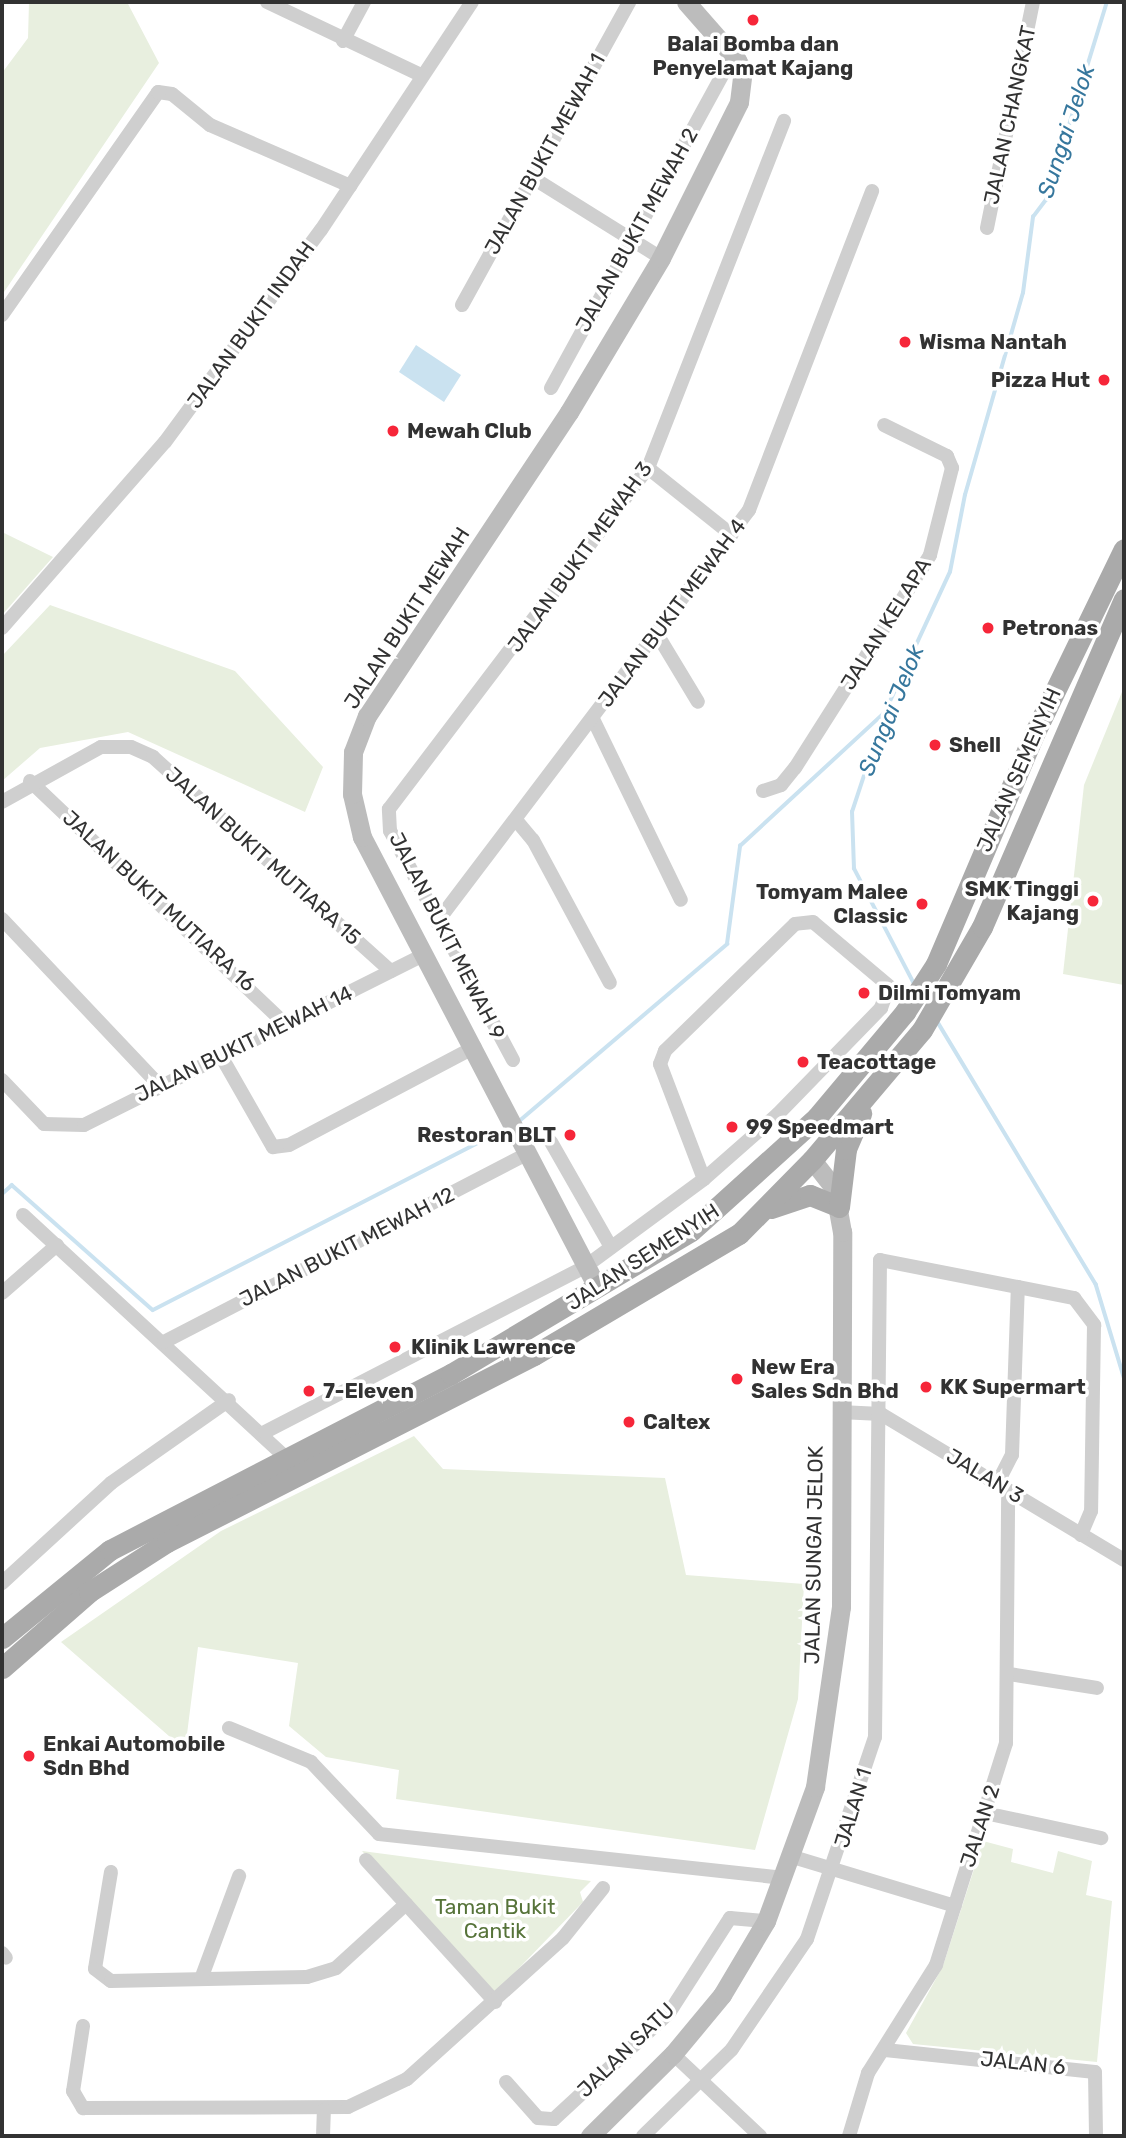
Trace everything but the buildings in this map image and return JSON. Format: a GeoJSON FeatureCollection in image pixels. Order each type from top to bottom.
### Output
{"type":"FeatureCollection","features":[{"type":"Feature","properties":{"kind":"main road","name":"JALAN SEMENYIH"},"geometry":{"type":"LineString","coordinates":[[2,1638],[110,1550],[285,1457],[451,1374],[597,1287],[730,1200],[884,1040],[937,961],[1035,732],[1124,549]]}},
{"type":"Feature","properties":{"kind":"main road","name":"JALAN SEMENYIH"},"geometry":{"type":"LineString","coordinates":[[2,1668],[89,1592],[167,1542],[534,1355],[729,1242],[812,1160],[922,1030],[955,975],[1006,874],[1124,599]]}},
{"type":"Feature","properties":{"kind":"main road"},"geometry":{"type":"LineString","coordinates":[[937,961],[986,879],[1006,874],[995,862],[996,853],[1030,766],[1035,732]]}},
{"type":"Feature","properties":{"kind":"main road"},"geometry":{"type":"LineString","coordinates":[[730,1200],[746,1197],[796,1155],[812,1160],[818,1135],[876,1061],[884,1040]]}},
{"type":"Feature","properties":{"kind":"main road"},"geometry":{"type":"LineString","coordinates":[[759,1213],[810,1195],[839,1207],[846,1149],[871,1093]]}},
{"type":"Feature","properties":{"kind":"main road"},"geometry":{"type":"LineString","coordinates":[[534,1355],[592,1309],[597,1287],[616,1294],[649,1289]]}},
{"type":"Feature","properties":{"kind":"street"},"geometry":{"type":"LineString","coordinates":[[267,2],[343,41],[421,75]]}},
{"type":"Feature","properties":{"kind":"street"},"geometry":{"type":"LineString","coordinates":[[343,41],[364,2]]}},
{"type":"Feature","properties":{"kind":"street","name":"JALAN BUKIT INDAH"},"geometry":{"type":"LineString","coordinates":[[2,628],[165,442],[350,186],[421,75],[472,2]]}},
{"type":"Feature","properties":{"kind":"street","name":"JALAN BUKIT MEWAH 1"},"geometry":{"type":"LineString","coordinates":[[462,305],[629,2]]}},
{"type":"Feature","properties":{"kind":"street","name":"JALAN BUKIT MEWAH"},"geometry":{"type":"LineString","coordinates":[[597,1287],[449,996],[423,955],[362,837],[352,794],[352,752],[367,716],[569,412],[661,258],[743,88],[737,61],[686,2]]}},
{"type":"Feature","properties":{"kind":"street","name":"JALAN CHANGKAT"},"geometry":{"type":"LineString","coordinates":[[987,228],[1033,2]]}},
{"type":"Feature","properties":{"kind":"street","name":"JALAN BUKIT MEWAH 2"},"geometry":{"type":"LineString","coordinates":[[551,388],[724,72]]}},
{"type":"Feature","properties":{"kind":"street"},"geometry":{"type":"LineString","coordinates":[[2,315],[158,92],[172,94],[209,125],[350,186]]}},
{"type":"Feature","properties":{"kind":"street","name":"JALAN BUKIT MEWAH 3"},"geometry":{"type":"LineString","coordinates":[[390,809],[648,468],[784,121]]}},
{"type":"Feature","properties":{"kind":"street"},"geometry":{"type":"LineString","coordinates":[[533,178],[661,258]]}},
{"type":"Feature","properties":{"kind":"street","name":"JALAN BUKIT MEWAH 4"},"geometry":{"type":"LineString","coordinates":[[438,922],[732,536],[756,494],[872,191]]}},
{"type":"Feature","properties":{"kind":"street","name":"JALAN KELAPA"},"geometry":{"type":"LineString","coordinates":[[763,792],[781,785],[795,768],[930,555],[952,468],[947,456],[884,425]]}},
{"type":"Feature","properties":{"kind":"street"},"geometry":{"type":"LineString","coordinates":[[648,468],[732,536]]}},
{"type":"Feature","properties":{"kind":"street"},"geometry":{"type":"LineString","coordinates":[[657,634],[698,702]]}},
{"type":"Feature","properties":{"kind":"street"},"geometry":{"type":"LineString","coordinates":[[593,719],[681,900]]}},
{"type":"Feature","properties":{"kind":"street","name":"JALAN BUKIT MUTIARA 15"},"geometry":{"type":"LineString","coordinates":[[30,781],[100,747],[131,747],[153,757],[391,971]]}},
{"type":"Feature","properties":{"kind":"street"},"geometry":{"type":"LineString","coordinates":[[2,803],[30,781]]}},
{"type":"Feature","properties":{"kind":"street","name":"JALAN BUKIT MUTIARA 16"},"geometry":{"type":"LineString","coordinates":[[30,781],[285,1024]]}},
{"type":"Feature","properties":{"kind":"street","name":"JALAN BUKIT MEWAH 9"},"geometry":{"type":"LineString","coordinates":[[390,809],[390,831],[469,985],[513,1060]]}},
{"type":"Feature","properties":{"kind":"street"},"geometry":{"type":"LineString","coordinates":[[516,820],[533,840],[610,983]]}},
{"type":"Feature","properties":{"kind":"street"},"geometry":{"type":"LineString","coordinates":[[2,919],[159,1085]]}},
{"type":"Feature","properties":{"kind":"street"},"geometry":{"type":"LineString","coordinates":[[265,1432],[586,1266],[704,1179],[778,1114],[881,1008],[889,986],[813,922],[795,924],[665,1051],[660,1064],[704,1179]]}},
{"type":"Feature","properties":{"kind":"street","name":"JALAN BUKIT MEWAH 14"},"geometry":{"type":"LineString","coordinates":[[2,1080],[44,1124],[63,1129],[84,1125],[159,1085],[423,955]]}},
{"type":"Feature","properties":{"kind":"street"},"geometry":{"type":"LineString","coordinates":[[449,996],[469,985]]}},
{"type":"Feature","properties":{"kind":"street"},"geometry":{"type":"LineString","coordinates":[[221,1056],[273,1147],[289,1145],[475,1047]]}},
{"type":"Feature","properties":{"kind":"street"},"geometry":{"type":"LineString","coordinates":[[551,1142],[611,1248]]}},
{"type":"Feature","properties":{"kind":"street","name":"JALAN BUKIT MEWAH 12"},"geometry":{"type":"LineString","coordinates":[[164,1342],[525,1146]]}},
{"type":"Feature","properties":{"kind":"street","name":"JALAN SUNGAI JELOK"},"geometry":{"type":"LineString","coordinates":[[590,2136],[673,2054],[722,1995],[766,1921],[793,1857],[832,1703],[841,1607],[841,1259],[839,1207],[830,1179],[812,1160]]}},
{"type":"Feature","properties":{"kind":"street"},"geometry":{"type":"LineString","coordinates":[[23,1214],[265,1432],[285,1457]]}},
{"type":"Feature","properties":{"kind":"street"},"geometry":{"type":"LineString","coordinates":[[2,1293],[57,1245]]}},
{"type":"Feature","properties":{"kind":"street","name":"JALAN 1"},"geometry":{"type":"LineString","coordinates":[[643,2136],[732,2049],[807,1939],[834,1869],[875,1737],[879,1704],[880,1260],[1018,1287]]}},
{"type":"Feature","properties":{"kind":"street"},"geometry":{"type":"LineString","coordinates":[[1003,1487],[1013,1455],[1018,1287],[1074,1298],[1094,1325],[1091,1511],[1082,1535]]}},
{"type":"Feature","properties":{"kind":"street"},"geometry":{"type":"LineString","coordinates":[[2,1583],[111,1483],[229,1400]]}},
{"type":"Feature","properties":{"kind":"street","name":"JALAN 3"},"geometry":{"type":"LineString","coordinates":[[840,1412],[881,1414],[1124,1560]]}},
{"type":"Feature","properties":{"kind":"street","name":"JALAN 2"},"geometry":{"type":"LineString","coordinates":[[849,2136],[855,2099],[936,1965],[1006,1743],[1009,1674],[1003,1487]]}},
{"type":"Feature","properties":{"kind":"street"},"geometry":{"type":"LineString","coordinates":[[1009,1674],[1097,1688]]}},
{"type":"Feature","properties":{"kind":"street"},"geometry":{"type":"LineString","coordinates":[[229,1728],[311,1762],[379,1834],[785,1878]]}},
{"type":"Feature","properties":{"kind":"street"},"geometry":{"type":"LineString","coordinates":[[985,1813],[1101,1838]]}},
{"type":"Feature","properties":{"kind":"street"},"geometry":{"type":"LineString","coordinates":[[793,1857],[955,1906]]}},
{"type":"Feature","properties":{"kind":"street"},"geometry":{"type":"LineString","coordinates":[[366,1860],[495,2002]]}},
{"type":"Feature","properties":{"kind":"street"},"geometry":{"type":"LineString","coordinates":[[111,1872],[95,1969],[101,1978],[307,1977],[335,1968],[405,1904]]}},
{"type":"Feature","properties":{"kind":"street"},"geometry":{"type":"LineString","coordinates":[[201,1979],[239,1876]]}},
{"type":"Feature","properties":{"kind":"street"},"geometry":{"type":"LineString","coordinates":[[83,2025],[73,2091],[83,2108],[324,2110],[369,2100],[407,2079],[495,2002],[563,1938],[603,1888]]}},
{"type":"Feature","properties":{"kind":"street","name":"JALAN SATU"},"geometry":{"type":"LineString","coordinates":[[506,2082],[538,2118],[554,2119],[669,2013],[730,1918],[766,1921]]}},
{"type":"Feature","properties":{"kind":"street","name":"JALAN 6"},"geometry":{"type":"LineString","coordinates":[[885,2050],[1095,2072],[1096,2136]]}},
{"type":"Feature","properties":{"kind":"street"},"geometry":{"type":"LineString","coordinates":[[673,2054],[699,2083],[760,2136]]}},
{"type":"Feature","properties":{"kind":"street"},"geometry":{"type":"LineString","coordinates":[[323,2136],[324,2110]]}},
{"type":"Feature","properties":{"kind":"green space"},"geometry":{"type":"Polygon","coordinates":[[[29,2],[127,2],[159,63],[2,295],[2,73],[28,38],[29,2]]]}},
{"type":"Feature","properties":{"kind":"green space"},"geometry":{"type":"Polygon","coordinates":[[[2,532],[53,557],[2,615],[2,532]]]}},
{"type":"Feature","properties":{"kind":"green space"},"geometry":{"type":"Polygon","coordinates":[[[50,605],[235,671],[323,767],[305,812],[128,732],[40,748],[2,781],[2,656],[50,605]]]}},
{"type":"Feature","properties":{"kind":"green space","name":"SMK Tinggi Kajang"},"geometry":{"type":"Polygon","coordinates":[[[1124,687],[1124,985],[1063,974],[1084,785],[1124,687]]]}},
{"type":"Feature","properties":{"kind":"green space"},"geometry":{"type":"Polygon","coordinates":[[[414,1436],[443,1469],[665,1478],[686,1575],[804,1584],[798,1699],[755,1850],[396,1799],[399,1770],[326,1757],[289,1726],[298,1663],[198,1647],[185,1750],[61,1642],[221,1531],[414,1436]]]}},
{"type":"Feature","properties":{"kind":"green space"},"geometry":{"type":"Polygon","coordinates":[[[983,1841],[1013,1849],[1011,1862],[1053,1873],[1058,1851],[1092,1861],[1086,1895],[1112,1901],[1097,2062],[913,2044],[906,2033],[943,1966],[983,1841]]]}},
{"type":"Feature","properties":{"kind":"green space","name":"Taman Bukit Cantik"},"geometry":{"type":"Polygon","coordinates":[[[362,1851],[591,1881],[580,1892],[583,1902],[495,1993],[362,1851]]]}},
{"type":"Feature","properties":{"kind":"water"},"geometry":{"type":"Polygon","coordinates":[[[416,345],[461,375],[444,402],[399,372],[416,345]]]}},
{"type":"Feature","properties":{"kind":"waterway","name":"Sungai Jelok"},"geometry":{"type":"LineString","coordinates":[[915,986],[854,869],[852,812],[885,712],[950,572],[965,495],[1023,293],[1033,217],[1046,200],[1107,2]]}},
{"type":"Feature","properties":{"kind":"waterway"},"geometry":{"type":"LineString","coordinates":[[517,1123],[727,944],[740,846],[883,714]]}},
{"type":"Feature","properties":{"kind":"waterway","name":"Sungai Jelok"},"geometry":{"type":"LineString","coordinates":[[936,1019],[1096,1284],[1124,1377]]}},
{"type":"Feature","properties":{"kind":"waterway"},"geometry":{"type":"LineString","coordinates":[[2,1194],[12,1185],[153,1310],[507,1128]]}},
{"type":"Feature","properties":{"kind":"place","name":"Balai Bomba dan Penyelamat Kajang"},"geometry":{"type":"Point","coordinates":[753,20]}},
{"type":"Feature","properties":{"kind":"place","name":"Wisma Nantah"},"geometry":{"type":"Point","coordinates":[905,342]}},
{"type":"Feature","properties":{"kind":"place","name":"Pizza Hut"},"geometry":{"type":"Point","coordinates":[1104,380]}},
{"type":"Feature","properties":{"kind":"place","name":"Mewah Club"},"geometry":{"type":"Point","coordinates":[393,431]}},
{"type":"Feature","properties":{"kind":"place","name":"Petronas"},"geometry":{"type":"Point","coordinates":[988,628]}},
{"type":"Feature","properties":{"kind":"place","name":"Shell"},"geometry":{"type":"Point","coordinates":[935,745]}},
{"type":"Feature","properties":{"kind":"place","name":"SMK Tinggi Kajang"},"geometry":{"type":"Point","coordinates":[1093,901]}},
{"type":"Feature","properties":{"kind":"place","name":"Tomyam Malee Classic"},"geometry":{"type":"Point","coordinates":[922,904]}},
{"type":"Feature","properties":{"kind":"place","name":"Dilmi Tomyam"},"geometry":{"type":"Point","coordinates":[864,993]}},
{"type":"Feature","properties":{"kind":"place","name":"Teacottage"},"geometry":{"type":"Point","coordinates":[803,1062]}},
{"type":"Feature","properties":{"kind":"place","name":"99 Speedmart"},"geometry":{"type":"Point","coordinates":[732,1127]}},
{"type":"Feature","properties":{"kind":"place","name":"Restoran BLT"},"geometry":{"type":"Point","coordinates":[570,1135]}},
{"type":"Feature","properties":{"kind":"place","name":"Klinik Lawrence"},"geometry":{"type":"Point","coordinates":[395,1347]}},
{"type":"Feature","properties":{"kind":"place","name":"New Era Sales Sdn Bhd"},"geometry":{"type":"Point","coordinates":[737,1379]}},
{"type":"Feature","properties":{"kind":"place","name":"KK Supermart"},"geometry":{"type":"Point","coordinates":[926,1387]}},
{"type":"Feature","properties":{"kind":"place","name":"7-Eleven"},"geometry":{"type":"Point","coordinates":[309,1391]}},
{"type":"Feature","properties":{"kind":"place","name":"Caltex"},"geometry":{"type":"Point","coordinates":[629,1422]}},
{"type":"Feature","properties":{"kind":"place","name":"Enkai Automobile Sdn Bhd"},"geometry":{"type":"Point","coordinates":[29,1756]}}]}
